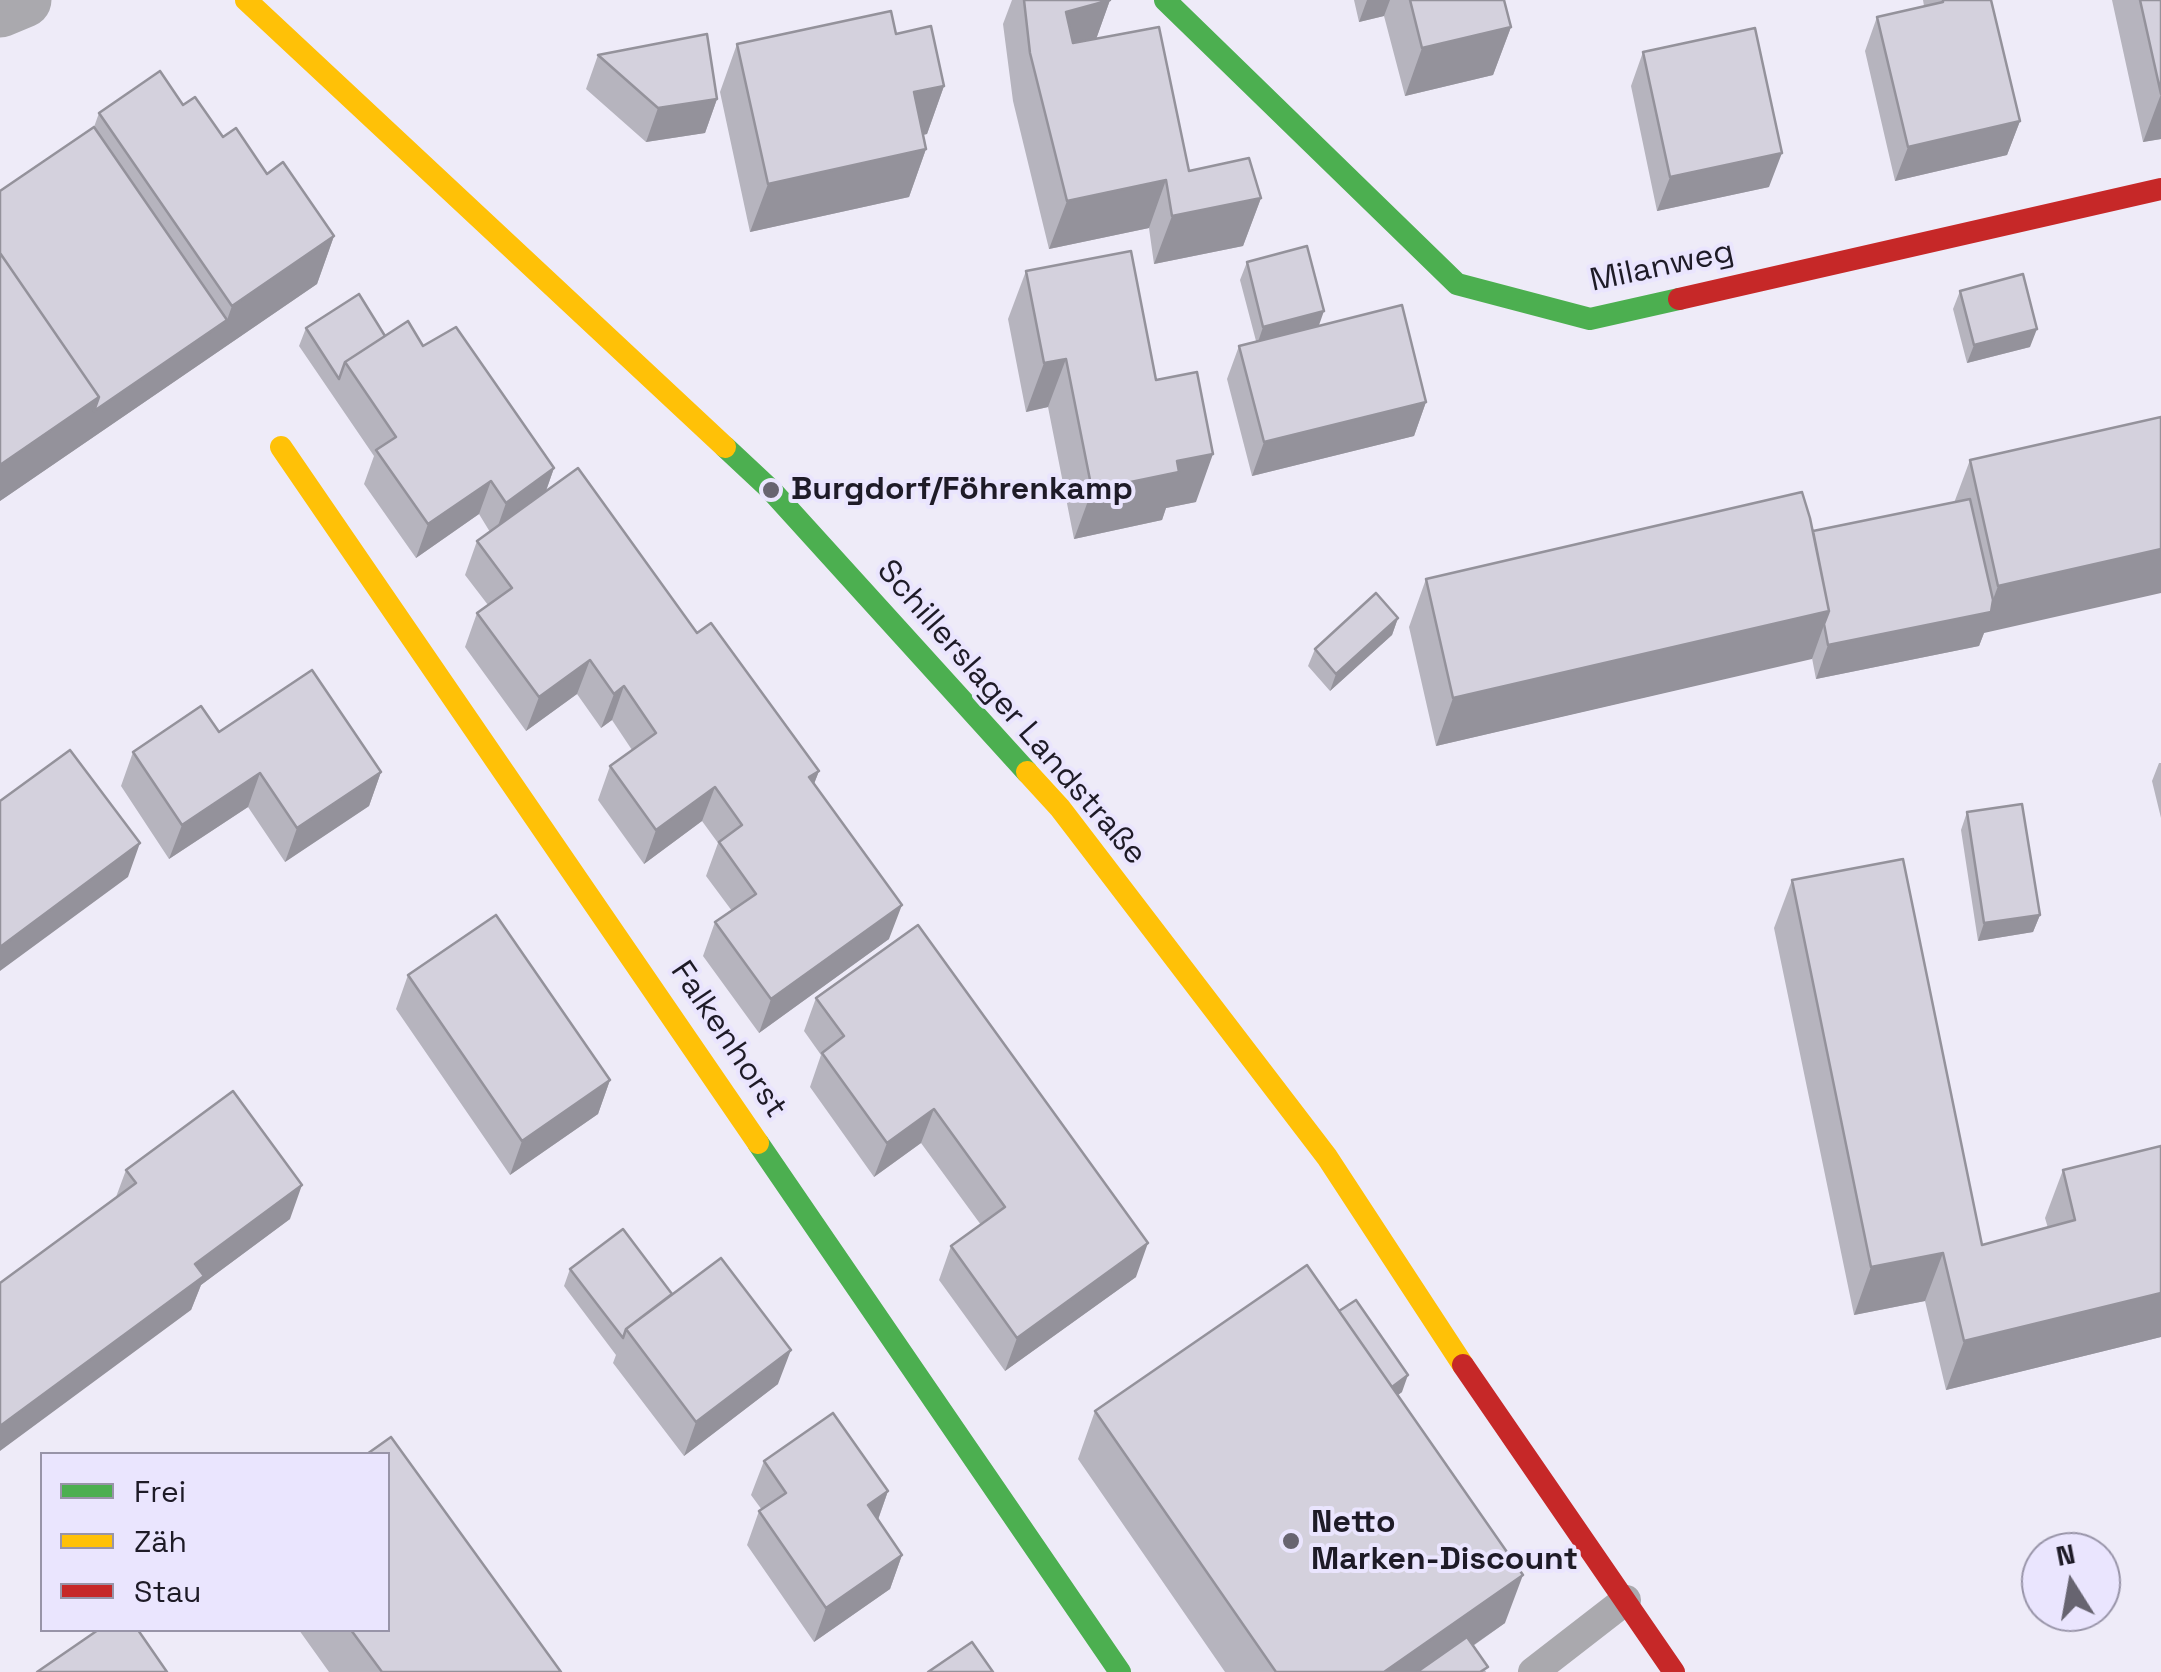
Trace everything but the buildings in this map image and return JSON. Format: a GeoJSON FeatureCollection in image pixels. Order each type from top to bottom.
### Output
{"type":"FeatureCollection","features":[{"type":"Feature","properties":{"kind":"street"},"geometry":{"type":"LineString","coordinates":[[0,10],[24,0]]}},
{"type":"Feature","properties":{"kind":"street","name":"Schillerslager Landstraße"},"geometry":{"type":"LineString","coordinates":[[246,0],[771,490],[1060,808],[1327,1158],[1674,1672]]}},
{"type":"Feature","properties":{"kind":"street","name":"Milanweg"},"geometry":{"type":"LineString","coordinates":[[1165,0],[1457,284],[1590,319],[2161,189]]}},
{"type":"Feature","properties":{"kind":"street","name":"Falkenhorst"},"geometry":{"type":"LineString","coordinates":[[280,447],[1120,1672]]}},
{"type":"Feature","properties":{"kind":"lane"},"geometry":{"type":"LineString","coordinates":[[1533,1672],[1626,1600]]}},
{"type":"Feature","properties":{"kind":"traffic: fast"},"geometry":{"type":"LineString","coordinates":[[1165,0],[1457,284],[1590,319],[1679,299]]}},
{"type":"Feature","properties":{"kind":"traffic: fast"},"geometry":{"type":"LineString","coordinates":[[725,447],[771,490],[1027,772]]}},
{"type":"Feature","properties":{"kind":"traffic: fast"},"geometry":{"type":"LineString","coordinates":[[758,1143],[1120,1672]]}},
{"type":"Feature","properties":{"kind":"traffic: slow"},"geometry":{"type":"LineString","coordinates":[[246,0],[725,447]]}},
{"type":"Feature","properties":{"kind":"traffic: slow"},"geometry":{"type":"LineString","coordinates":[[281,447],[758,1143]]}},
{"type":"Feature","properties":{"kind":"traffic: slow"},"geometry":{"type":"LineString","coordinates":[[1027,772],[1060,808],[1327,1157],[1463,1365]]}},
{"type":"Feature","properties":{"kind":"traffic: jam"},"geometry":{"type":"LineString","coordinates":[[1679,299],[2161,189]]}},
{"type":"Feature","properties":{"kind":"traffic: jam"},"geometry":{"type":"LineString","coordinates":[[1463,1365],[1674,1672]]}},
{"type":"Feature","properties":{"kind":"place","name":"Burgdorf/Föhrenkamp"},"geometry":{"type":"Point","coordinates":[771,490]}},
{"type":"Feature","properties":{"kind":"place","name":"Netto Marken-Discount"},"geometry":{"type":"Point","coordinates":[1291,1541]}}]}
